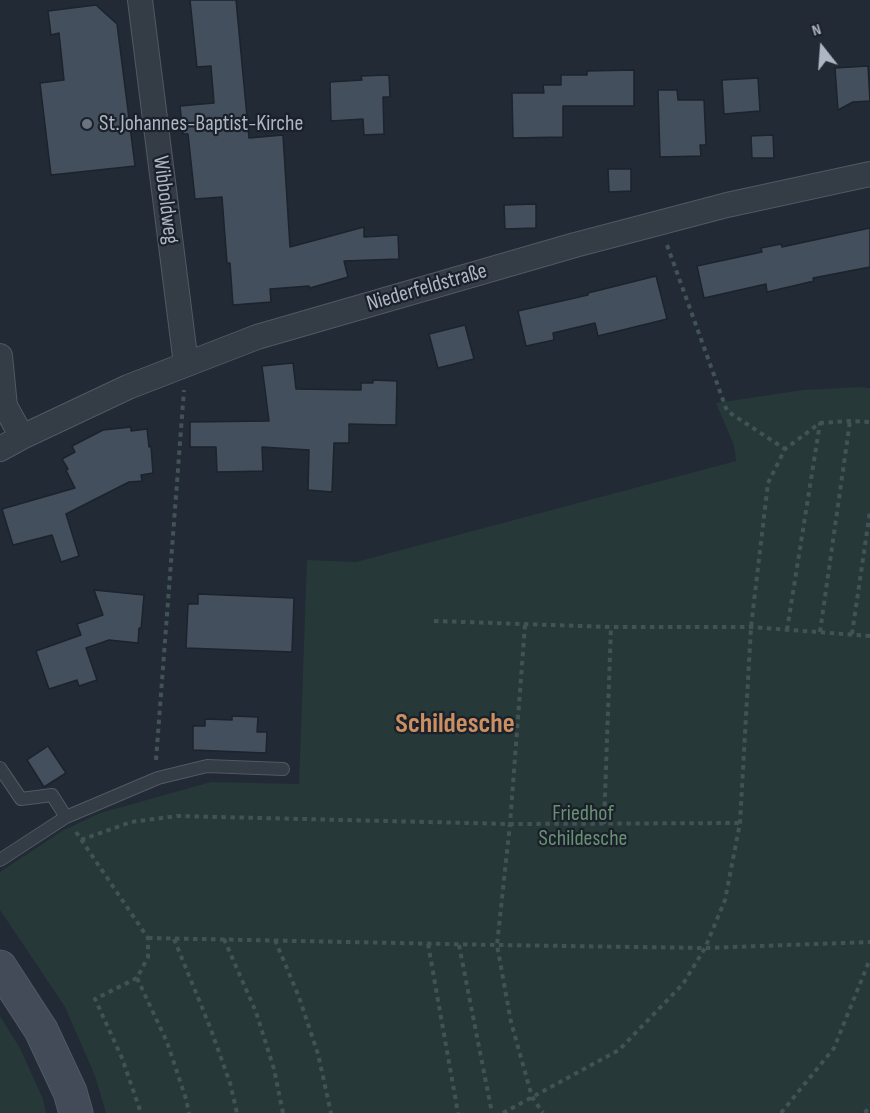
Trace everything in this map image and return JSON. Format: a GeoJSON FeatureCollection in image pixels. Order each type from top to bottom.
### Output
{"type":"FeatureCollection","features":[{"type":"Feature","properties":{"kind":"main road"},"geometry":{"type":"LineString","coordinates":[[0,967],[41,1030],[70,1092],[76,1113]]}},
{"type":"Feature","properties":{"kind":"street","name":"Wibboldweg"},"geometry":{"type":"LineString","coordinates":[[140,0],[186,364]]}},
{"type":"Feature","properties":{"kind":"street","name":"Niederfeldstraße"},"geometry":{"type":"LineString","coordinates":[[0,449],[129,387],[257,337],[575,245],[727,205],[870,174]]}},
{"type":"Feature","properties":{"kind":"street"},"geometry":{"type":"LineString","coordinates":[[0,356],[5,406],[22,437]]}},
{"type":"Feature","properties":{"kind":"lane"},"geometry":{"type":"LineString","coordinates":[[0,860],[66,817],[158,778],[207,766],[284,769]]}},
{"type":"Feature","properties":{"kind":"lane"},"geometry":{"type":"LineString","coordinates":[[0,768],[21,799],[52,795],[66,817]]}},
{"type":"Feature","properties":{"kind":"path"},"geometry":{"type":"LineString","coordinates":[[659,223],[727,411],[785,449]]}},
{"type":"Feature","properties":{"kind":"path"},"geometry":{"type":"LineString","coordinates":[[158,778],[155,765],[186,364]]}},
{"type":"Feature","properties":{"kind":"path"},"geometry":{"type":"LineString","coordinates":[[820,632],[850,421]]}},
{"type":"Feature","properties":{"kind":"path"},"geometry":{"type":"LineString","coordinates":[[503,1113],[619,1050],[683,984],[705,948],[725,900],[740,823],[751,627],[768,483],[785,449],[820,423],[870,422]]}},
{"type":"Feature","properties":{"kind":"path"},"geometry":{"type":"LineString","coordinates":[[787,630],[820,423]]}},
{"type":"Feature","properties":{"kind":"path"},"geometry":{"type":"LineString","coordinates":[[852,634],[870,511]]}},
{"type":"Feature","properties":{"kind":"path"},"geometry":{"type":"LineString","coordinates":[[434,621],[611,627],[751,627],[870,636]]}},
{"type":"Feature","properties":{"kind":"path"},"geometry":{"type":"LineString","coordinates":[[525,625],[510,824],[497,945],[511,1022],[532,1097],[543,1113]]}},
{"type":"Feature","properties":{"kind":"path"},"geometry":{"type":"LineString","coordinates":[[604,824],[611,627]]}},
{"type":"Feature","properties":{"kind":"path"},"geometry":{"type":"LineString","coordinates":[[81,840],[130,822],[177,816],[510,824],[740,823]]}},
{"type":"Feature","properties":{"kind":"path"},"geometry":{"type":"LineString","coordinates":[[66,817],[148,938],[148,957],[137,978],[95,999],[122,1058],[141,1113]]}},
{"type":"Feature","properties":{"kind":"path"},"geometry":{"type":"LineString","coordinates":[[148,938],[705,948],[870,942]]}},
{"type":"Feature","properties":{"kind":"path"},"geometry":{"type":"LineString","coordinates":[[174,939],[230,1083],[237,1113]]}},
{"type":"Feature","properties":{"kind":"path"},"geometry":{"type":"LineString","coordinates":[[224,939],[256,1012],[274,1069],[283,1113]]}},
{"type":"Feature","properties":{"kind":"path"},"geometry":{"type":"LineString","coordinates":[[275,940],[299,997],[318,1054],[331,1113]]}},
{"type":"Feature","properties":{"kind":"path"},"geometry":{"type":"LineString","coordinates":[[428,944],[458,1113]]}},
{"type":"Feature","properties":{"kind":"path"},"geometry":{"type":"LineString","coordinates":[[459,945],[492,1113]]}},
{"type":"Feature","properties":{"kind":"path"},"geometry":{"type":"LineString","coordinates":[[781,1113],[834,1048],[870,959]]}},
{"type":"Feature","properties":{"kind":"path"},"geometry":{"type":"LineString","coordinates":[[137,978],[167,1042],[189,1113]]}},
{"type":"Feature","properties":{"kind":"path"},"geometry":{"type":"LineString","coordinates":[[865,1113],[870,1105]]}},
{"type":"Feature","properties":{"kind":"green space","name":"Friedhof Schildesche"},"geometry":{"type":"Polygon","coordinates":[[[870,388],[870,1113],[106,1113],[95,1076],[65,1007],[0,910],[0,872],[62,831],[100,813],[211,782],[299,784],[307,560],[356,562],[736,461],[734,445],[716,403],[803,390],[870,388]]]}},
{"type":"Feature","properties":{"kind":"green space"},"geometry":{"type":"Polygon","coordinates":[[[0,1016],[20,1048],[43,1099],[46,1113],[0,1113],[0,1016]]]}},
{"type":"Feature","properties":{"kind":"building"},"geometry":{"type":"Polygon","coordinates":[[[190,0],[236,0],[249,138],[283,135],[290,247],[364,227],[364,237],[398,235],[399,259],[344,261],[348,277],[310,288],[309,286],[270,289],[271,302],[233,305],[222,197],[195,199],[188,134],[183,134],[180,106],[214,103],[211,66],[197,67],[190,0]]]}},
{"type":"Feature","properties":{"kind":"building","name":"St.Johannes-Baptist-Kirche"},"geometry":{"type":"Polygon","coordinates":[[[96,5],[117,24],[135,166],[51,175],[40,83],[64,80],[59,33],[51,35],[48,11],[96,5]]]}},
{"type":"Feature","properties":{"kind":"building"},"geometry":{"type":"Polygon","coordinates":[[[868,66],[870,101],[853,102],[838,110],[835,68],[868,66]]]}},
{"type":"Feature","properties":{"kind":"building"},"geometry":{"type":"Polygon","coordinates":[[[634,70],[634,106],[563,106],[563,137],[513,138],[512,93],[544,93],[543,85],[561,85],[561,75],[587,75],[587,71],[634,70]]]}},
{"type":"Feature","properties":{"kind":"building"},"geometry":{"type":"Polygon","coordinates":[[[389,75],[390,97],[383,97],[384,134],[364,135],[363,119],[331,121],[330,82],[362,80],[361,76],[389,75]]]}},
{"type":"Feature","properties":{"kind":"building"},"geometry":{"type":"Polygon","coordinates":[[[758,78],[760,111],[724,114],[722,80],[758,78]]]}},
{"type":"Feature","properties":{"kind":"building"},"geometry":{"type":"Polygon","coordinates":[[[658,90],[677,90],[678,100],[704,100],[706,145],[700,145],[701,156],[660,157],[658,90]]]}},
{"type":"Feature","properties":{"kind":"building"},"geometry":{"type":"Polygon","coordinates":[[[773,135],[774,158],[752,158],[751,136],[773,135]]]}},
{"type":"Feature","properties":{"kind":"building"},"geometry":{"type":"Polygon","coordinates":[[[608,169],[631,169],[631,191],[609,192],[608,169]]]}},
{"type":"Feature","properties":{"kind":"building"},"geometry":{"type":"Polygon","coordinates":[[[536,204],[536,228],[505,229],[504,205],[536,204]]]}},
{"type":"Feature","properties":{"kind":"building"},"geometry":{"type":"Polygon","coordinates":[[[870,228],[870,267],[813,278],[814,281],[767,292],[766,284],[704,298],[697,266],[762,252],[761,248],[781,244],[782,247],[870,228]]]}},
{"type":"Feature","properties":{"kind":"building"},"geometry":{"type":"Polygon","coordinates":[[[656,276],[667,319],[598,336],[595,323],[553,333],[554,340],[526,346],[518,311],[656,276]]]}},
{"type":"Feature","properties":{"kind":"building"},"geometry":{"type":"Polygon","coordinates":[[[465,325],[474,359],[438,368],[429,334],[465,325]]]}},
{"type":"Feature","properties":{"kind":"building"},"geometry":{"type":"Polygon","coordinates":[[[293,363],[296,389],[361,390],[361,383],[373,383],[373,380],[397,381],[396,425],[349,424],[349,443],[334,443],[332,492],[308,490],[309,450],[262,447],[263,471],[217,472],[216,447],[190,447],[190,422],[269,421],[262,366],[293,363]]]}},
{"type":"Feature","properties":{"kind":"building"},"geometry":{"type":"Polygon","coordinates":[[[131,427],[131,431],[147,429],[153,473],[141,475],[142,481],[129,482],[66,514],[79,556],[61,562],[52,535],[13,545],[2,509],[75,488],[62,459],[75,452],[72,446],[103,430],[131,427]]]}},
{"type":"Feature","properties":{"kind":"building"},"geometry":{"type":"Polygon","coordinates":[[[94,590],[144,595],[138,643],[109,640],[86,648],[97,680],[79,686],[77,680],[49,689],[36,651],[81,635],[77,624],[103,615],[94,590]]]}},
{"type":"Feature","properties":{"kind":"building"},"geometry":{"type":"Polygon","coordinates":[[[198,594],[294,598],[292,652],[186,648],[188,604],[198,604],[198,594]]]}},
{"type":"Feature","properties":{"kind":"building"},"geometry":{"type":"Polygon","coordinates":[[[232,716],[258,717],[257,732],[267,732],[266,753],[193,750],[193,726],[205,726],[205,719],[232,720],[232,716]]]}},
{"type":"Feature","properties":{"kind":"building"},"geometry":{"type":"Polygon","coordinates":[[[48,746],[66,773],[44,787],[27,760],[48,746]]]}},
{"type":"Feature","properties":{"kind":"place","name":"St.Johannes-Baptist-Kirche"},"geometry":{"type":"Point","coordinates":[87,124]}},
{"type":"Feature","properties":{"kind":"district","name":"Schildesche"},"geometry":{"type":"Point","coordinates":[455,725]}}]}
